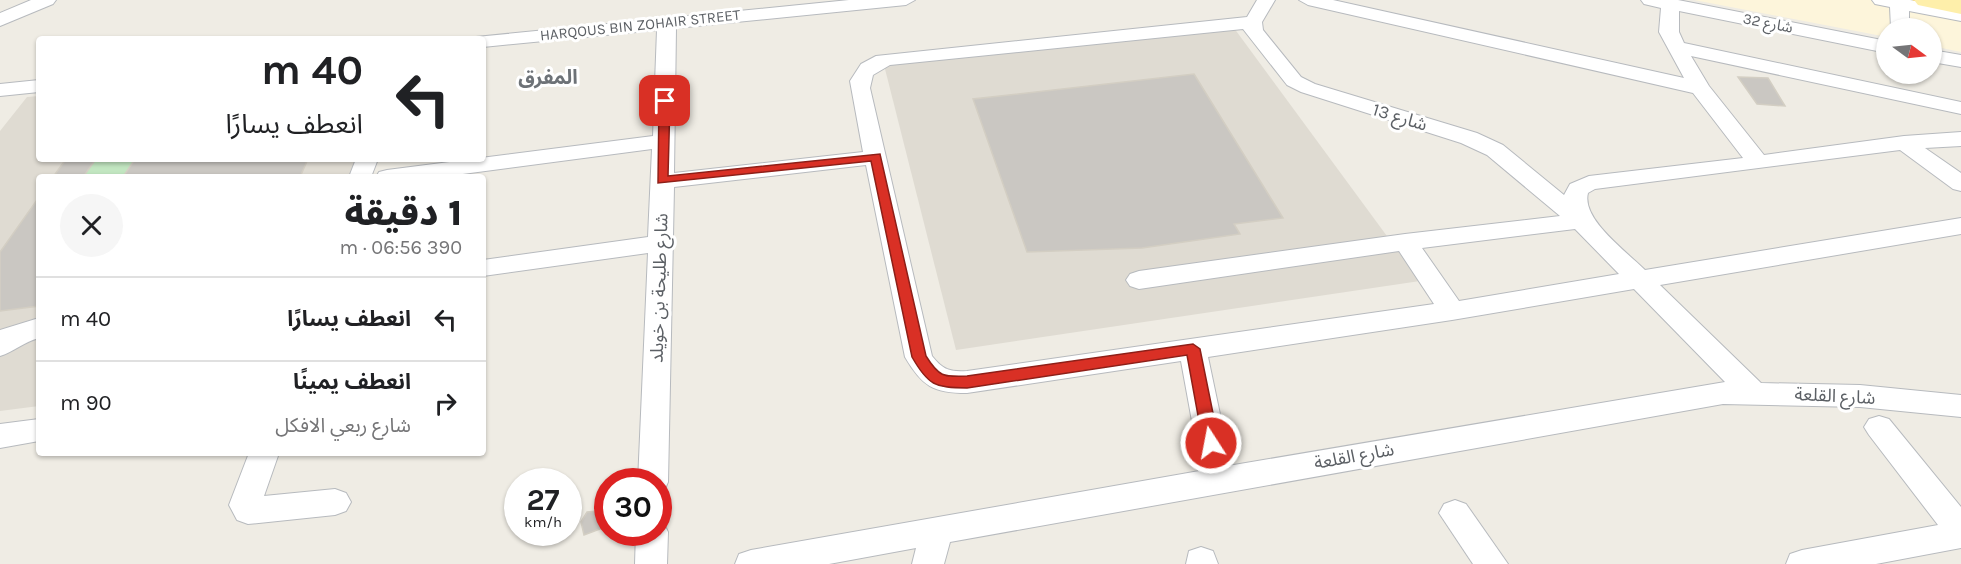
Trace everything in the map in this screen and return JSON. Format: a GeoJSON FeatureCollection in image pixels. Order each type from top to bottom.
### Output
{"type":"FeatureCollection","features":[{"type":"Feature","properties":{"kind":"main road"},"geometry":{"type":"LineString","coordinates":[[1926,0],[1961,6]]}},
{"type":"Feature","properties":{"kind":"street"},"geometry":{"type":"LineString","coordinates":[[0,7],[58,0]]}},
{"type":"Feature","properties":{"kind":"street"},"geometry":{"type":"LineString","coordinates":[[1266,0],[1253,22],[889,59],[867,68],[861,77],[860,88],[919,357],[931,377],[952,383],[1193,349],[1642,280],[1961,226]]}},
{"type":"Feature","properties":{"kind":"street"},"geometry":{"type":"LineString","coordinates":[[1308,0],[1700,88]]}},
{"type":"Feature","properties":{"kind":"street","name":"شارع 32"},"geometry":{"type":"LineString","coordinates":[[1650,0],[1876,45]]}},
{"type":"Feature","properties":{"kind":"street","name":"HARQOUS BIN ZOHAIR STREET"},"geometry":{"type":"LineString","coordinates":[[486,41],[893,1]]}},
{"type":"Feature","properties":{"kind":"street"},"geometry":{"type":"LineString","coordinates":[[0,20],[32,2]]}},
{"type":"Feature","properties":{"kind":"street"},"geometry":{"type":"LineString","coordinates":[[1890,2],[1961,15]]}},
{"type":"Feature","properties":{"kind":"street"},"geometry":{"type":"LineString","coordinates":[[1890,2],[1896,18]]}},
{"type":"Feature","properties":{"kind":"street"},"geometry":{"type":"LineString","coordinates":[[1670,4],[1669,32],[1676,47],[1700,88],[1758,163]]}},
{"type":"Feature","properties":{"kind":"street","name":"شارع 13"},"geometry":{"type":"LineString","coordinates":[[1253,22],[1255,36],[1300,86],[1469,138],[1495,150],[1581,221],[1752,392]]}},
{"type":"Feature","properties":{"kind":"street","name":"شارع طليحة بن خويلد"},"geometry":{"type":"LineString","coordinates":[[653,468],[667,23]]}},
{"type":"Feature","properties":{"kind":"street"},"geometry":{"type":"LineString","coordinates":[[1676,47],[1961,108]]}},
{"type":"Feature","properties":{"kind":"street"},"geometry":{"type":"LineString","coordinates":[[1942,58],[1961,62]]}},
{"type":"Feature","properties":{"kind":"street"},"geometry":{"type":"LineString","coordinates":[[0,105],[7,89],[36,86]]}},
{"type":"Feature","properties":{"kind":"street"},"geometry":{"type":"LineString","coordinates":[[1139,280],[1405,242],[1581,221],[1575,209],[1575,196],[1578,189],[1589,183],[1904,143],[1961,139]]}},
{"type":"Feature","properties":{"kind":"street"},"geometry":{"type":"LineString","coordinates":[[410,174],[663,141]]}},
{"type":"Feature","properties":{"kind":"street"},"geometry":{"type":"LineString","coordinates":[[1904,143],[1961,184]]}},
{"type":"Feature","properties":{"kind":"street"},"geometry":{"type":"LineString","coordinates":[[662,181],[876,156]]}},
{"type":"Feature","properties":{"kind":"street"},"geometry":{"type":"LineString","coordinates":[[1405,242],[1452,310]]}},
{"type":"Feature","properties":{"kind":"street"},"geometry":{"type":"LineString","coordinates":[[486,268],[660,243]]}},
{"type":"Feature","properties":{"kind":"street"},"geometry":{"type":"LineString","coordinates":[[0,346],[11,336],[36,329]]}},
{"type":"Feature","properties":{"kind":"street"},"geometry":{"type":"LineString","coordinates":[[1193,349],[1211,443]]}},
{"type":"Feature","properties":{"kind":"street","name":"شارع القلعة"},"geometry":{"type":"LineString","coordinates":[[750,564],[1723,393],[1860,396],[1961,406]]}},
{"type":"Feature","properties":{"kind":"street"},"geometry":{"type":"LineString","coordinates":[[1802,564],[1961,532],[1880,427]]}},
{"type":"Feature","properties":{"kind":"street"},"geometry":{"type":"LineString","coordinates":[[0,436],[36,430]]}},
{"type":"Feature","properties":{"kind":"street"},"geometry":{"type":"LineString","coordinates":[[263,456],[245,505],[248,512],[335,502]]}},
{"type":"Feature","properties":{"kind":"street"},"geometry":{"type":"LineString","coordinates":[[1455,513],[1492,564]]}},
{"type":"Feature","properties":{"kind":"street"},"geometry":{"type":"LineString","coordinates":[[928,564],[936,532]]}},
{"type":"Feature","properties":{"kind":"street"},"geometry":{"type":"LineString","coordinates":[[651,564],[652,546]]}},
{"type":"Feature","properties":{"kind":"shaded area"},"geometry":{"type":"Polygon","coordinates":[[[1694,0],[1895,0],[1961,12],[1961,52],[1942,48],[1942,18],[1876,18],[1876,35],[1694,0]]]}},
{"type":"Feature","properties":{"kind":"shaded area"},"geometry":{"type":"Polygon","coordinates":[[[1234,28],[1420,281],[956,350],[884,65],[1234,28]]]}},
{"type":"Feature","properties":{"kind":"shaded area"},"geometry":{"type":"Polygon","coordinates":[[[36,96],[36,162],[361,162],[356,174],[36,174],[36,406],[0,411],[0,131],[27,97],[36,96]]]}},
{"type":"Feature","properties":{"kind":"green space"},"geometry":{"type":"Polygon","coordinates":[[[94,162],[133,162],[124,174],[85,174],[94,162]]]}},
{"type":"Feature","properties":{"kind":"building"},"geometry":{"type":"Polygon","coordinates":[[[1194,74],[1283,218],[1234,224],[1240,234],[1142,248],[1027,252],[973,99],[1194,74]]]}},
{"type":"Feature","properties":{"kind":"building"},"geometry":{"type":"Polygon","coordinates":[[[1738,77],[1768,78],[1785,106],[1757,104],[1738,77]]]}},
{"type":"Feature","properties":{"kind":"building"},"geometry":{"type":"Polygon","coordinates":[[[64,162],[94,162],[85,174],[55,174],[64,162]]]}},
{"type":"Feature","properties":{"kind":"building"},"geometry":{"type":"Polygon","coordinates":[[[133,162],[307,162],[301,174],[125,174],[133,162]]]}},
{"type":"Feature","properties":{"kind":"building"},"geometry":{"type":"Polygon","coordinates":[[[36,201],[36,306],[0,311],[0,252],[36,201]]]}},
{"type":"Feature","properties":{"kind":"building"},"geometry":{"type":"Polygon","coordinates":[[[594,511],[594,531],[584,535],[582,520],[587,512],[594,511]]]}},
{"type":"Feature","properties":{"kind":"district","name":"المفرق"},"geometry":{"type":"Point","coordinates":[548,77]}},
{"type":"Feature","properties":{"kind":"route"},"geometry":{"type":"LineString","coordinates":[[665,101],[662,181],[876,156],[919,357],[931,377],[952,383],[967,382],[1193,349],[1211,443]]}}]}
